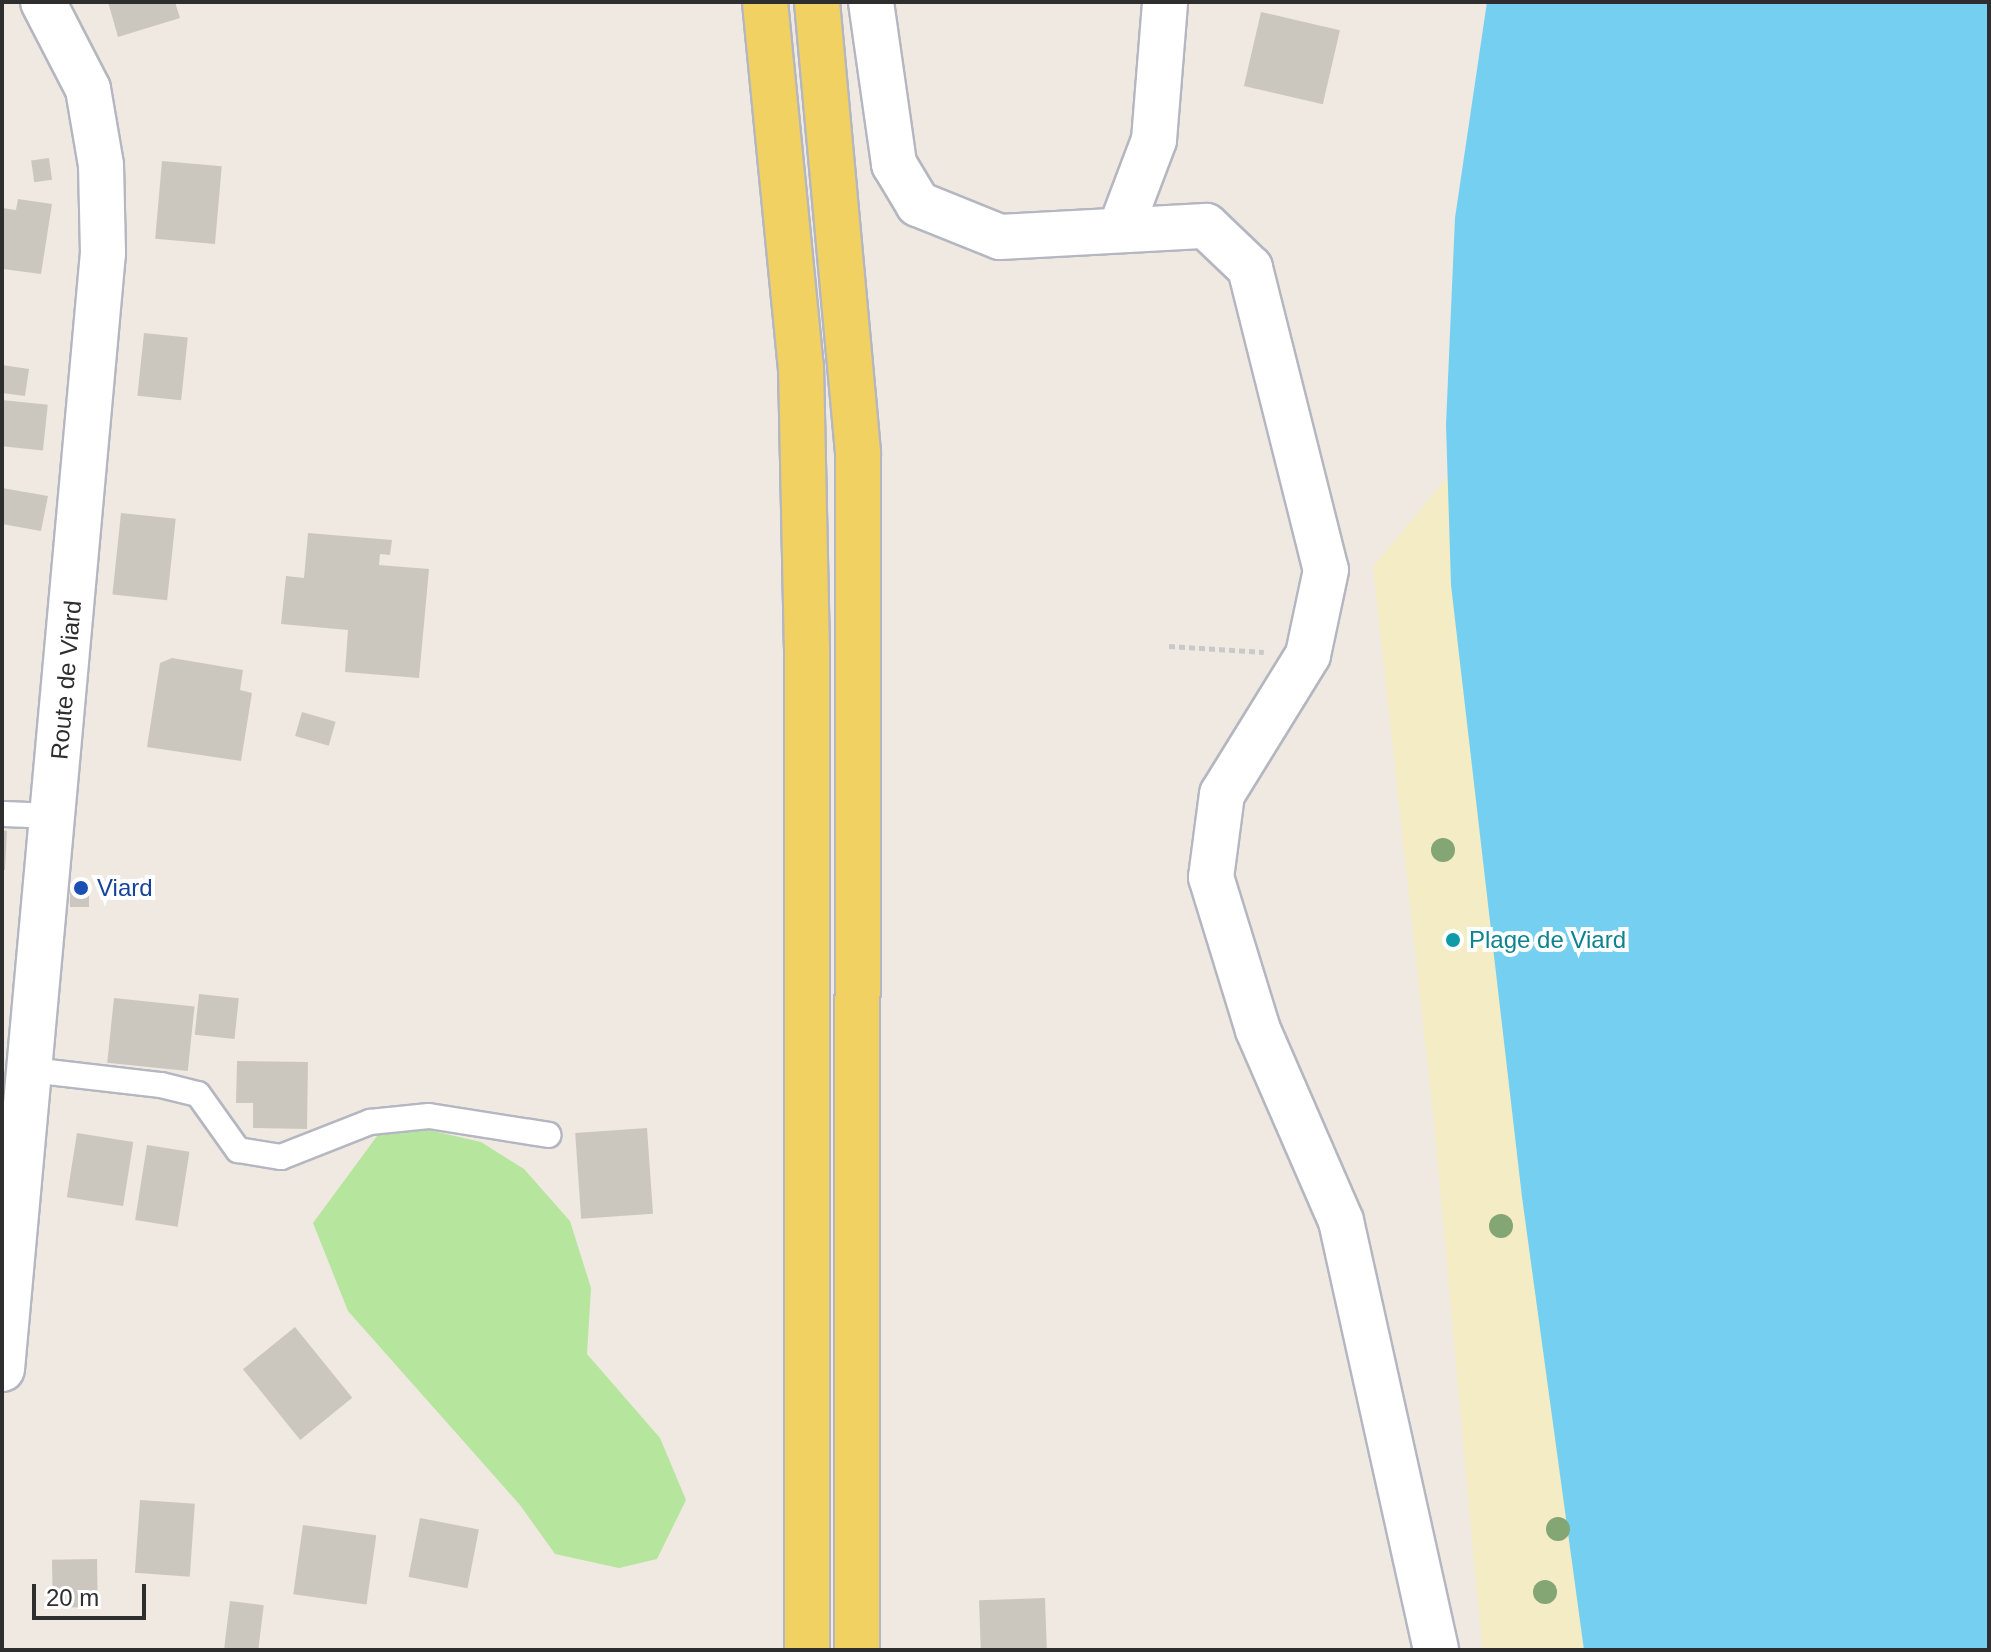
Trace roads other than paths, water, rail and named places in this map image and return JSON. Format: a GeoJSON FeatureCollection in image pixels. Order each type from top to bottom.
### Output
{"type":"FeatureCollection","features":[{"type":"Feature","properties":{"kind":"main road"},"geometry":{"type":"LineString","coordinates":[[765,2],[801,381],[807,647],[807,1650]]}},
{"type":"Feature","properties":{"kind":"main road"},"geometry":{"type":"LineString","coordinates":[[817,2],[858,452],[857,1650]]}},
{"type":"Feature","properties":{"kind":"street","name":"Route de Viard"},"geometry":{"type":"LineString","coordinates":[[2,1369],[103,253],[101,165],[88,89],[43,2]]}},
{"type":"Feature","properties":{"kind":"street"},"geometry":{"type":"LineString","coordinates":[[871,2],[894,164],[918,204],[1000,237],[1206,226],[1250,268],[1326,570],[1308,655],[1222,794],[1211,877],[1258,1030],[1341,1221],[1436,1650]]}},
{"type":"Feature","properties":{"kind":"street"},"geometry":{"type":"LineString","coordinates":[[1120,230],[1154,140],[1165,2]]}},
{"type":"Feature","properties":{"kind":"lane"},"geometry":{"type":"LineString","coordinates":[[2,814],[54,816]]}},
{"type":"Feature","properties":{"kind":"lane"},"geometry":{"type":"LineString","coordinates":[[31,1070],[161,1085],[198,1094],[238,1150],[281,1157],[370,1122],[429,1116],[549,1135]]}},
{"type":"Feature","properties":{"kind":"water"},"geometry":{"type":"Polygon","coordinates":[[[1487,2],[1989,2],[1989,1650],[1584,1650],[1522,1197],[1451,585],[1446,425],[1455,218],[1487,2]]]}},
{"type":"Feature","properties":{"kind":"place","name":"Viard"},"geometry":{"type":"Point","coordinates":[81,888]}},
{"type":"Feature","properties":{"kind":"place","name":"Plage de Viard"},"geometry":{"type":"Point","coordinates":[1453,940]}}]}
